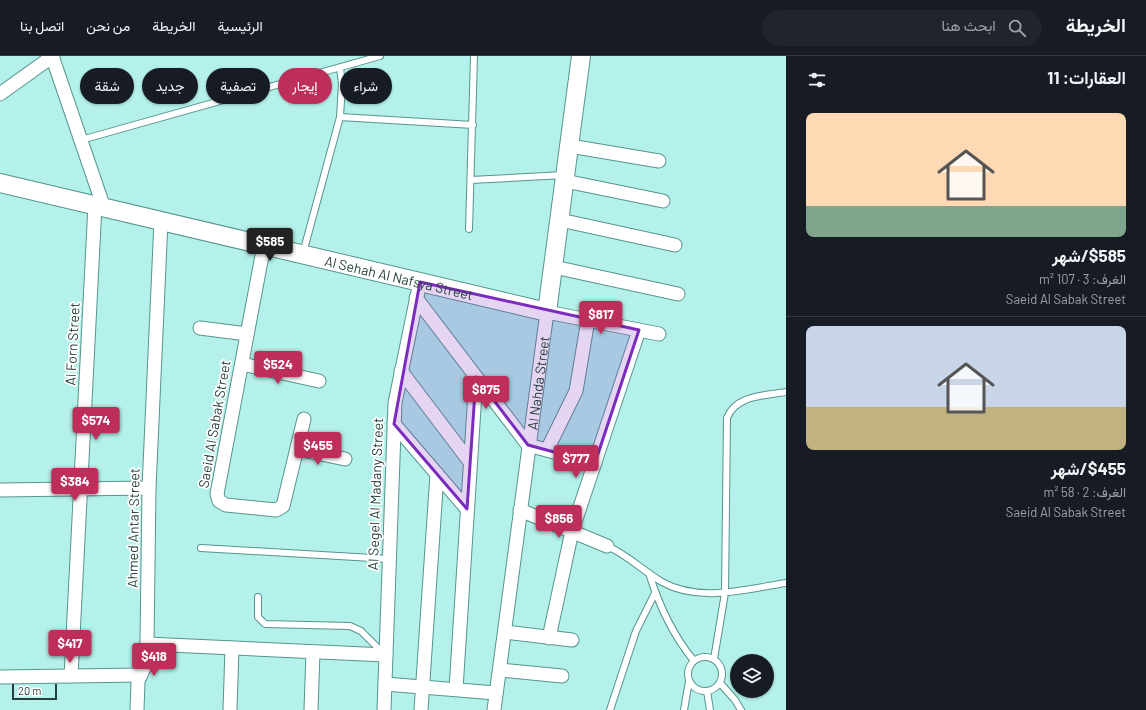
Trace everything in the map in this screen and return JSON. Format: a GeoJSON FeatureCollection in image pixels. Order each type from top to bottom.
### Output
{"type":"FeatureCollection","features":[{"type":"Feature","properties":{"kind":"main road","name":"Al Nahda Street"},"geometry":{"type":"LineString","coordinates":[[547,312],[581,56]]}},
{"type":"Feature","properties":{"kind":"main road","name":"Al Sehah Al Nafsya Street"},"geometry":{"type":"LineString","coordinates":[[0,183],[264,245],[418,290],[547,312]]}},
{"type":"Feature","properties":{"kind":"street"},"geometry":{"type":"LineString","coordinates":[[0,94],[52,56],[81,140],[99,206]]}},
{"type":"Feature","properties":{"kind":"street"},"geometry":{"type":"LineString","coordinates":[[570,146],[659,160]]}},
{"type":"Feature","properties":{"kind":"street"},"geometry":{"type":"LineString","coordinates":[[566,178],[663,200]]}},
{"type":"Feature","properties":{"kind":"street","name":"Al Forn Street"},"geometry":{"type":"LineString","coordinates":[[71,676],[99,206]]}},
{"type":"Feature","properties":{"kind":"street"},"geometry":{"type":"LineString","coordinates":[[560,220],[675,245]]}},
{"type":"Feature","properties":{"kind":"street","name":"Ahmed Antar Street"},"geometry":{"type":"LineString","coordinates":[[137,710],[138,681],[146,660],[148,644],[149,488],[160,221]]}},
{"type":"Feature","properties":{"kind":"street","name":"Saeid Al Sabak Street"},"geometry":{"type":"LineString","coordinates":[[264,245],[217,494],[219,501],[226,505],[276,510],[282,508],[285,504],[304,419]]}},
{"type":"Feature","properties":{"kind":"street"},"geometry":{"type":"LineString","coordinates":[[554,267],[678,294]]}},
{"type":"Feature","properties":{"kind":"street"},"geometry":{"type":"LineString","coordinates":[[418,290],[476,377],[528,445],[595,463]]}},
{"type":"Feature","properties":{"kind":"street","name":"Al Segel Al Madany Street"},"geometry":{"type":"LineString","coordinates":[[384,710],[394,424],[401,371],[418,290]]}},
{"type":"Feature","properties":{"kind":"street","name":"Al Sehah Al Nafsya Street"},"geometry":{"type":"LineString","coordinates":[[547,312],[659,334]]}},
{"type":"Feature","properties":{"kind":"street","name":"Al Nahda Street"},"geometry":{"type":"LineString","coordinates":[[494,710],[528,445],[547,312]]}},
{"type":"Feature","properties":{"kind":"street"},"geometry":{"type":"LineString","coordinates":[[547,450],[576,391],[588,320]]}},
{"type":"Feature","properties":{"kind":"street"},"geometry":{"type":"LineString","coordinates":[[200,328],[247,334]]}},
{"type":"Feature","properties":{"kind":"street"},"geometry":{"type":"LineString","coordinates":[[549,638],[572,531],[639,330]]}},
{"type":"Feature","properties":{"kind":"street"},"geometry":{"type":"LineString","coordinates":[[242,364],[319,381]]}},
{"type":"Feature","properties":{"kind":"street"},"geometry":{"type":"LineString","coordinates":[[401,371],[470,462]]}},
{"type":"Feature","properties":{"kind":"street"},"geometry":{"type":"LineString","coordinates":[[456,689],[466,509],[476,377]]}},
{"type":"Feature","properties":{"kind":"street"},"geometry":{"type":"LineString","coordinates":[[394,424],[466,509]]}},
{"type":"Feature","properties":{"kind":"street"},"geometry":{"type":"LineString","coordinates":[[297,449],[345,459]]}},
{"type":"Feature","properties":{"kind":"street"},"geometry":{"type":"LineString","coordinates":[[421,710],[437,474]]}},
{"type":"Feature","properties":{"kind":"street"},"geometry":{"type":"LineString","coordinates":[[0,490],[149,488]]}},
{"type":"Feature","properties":{"kind":"street"},"geometry":{"type":"LineString","coordinates":[[520,510],[607,546]]}},
{"type":"Feature","properties":{"kind":"street"},"geometry":{"type":"LineString","coordinates":[[505,632],[572,640]]}},
{"type":"Feature","properties":{"kind":"street"},"geometry":{"type":"LineString","coordinates":[[148,644],[386,655]]}},
{"type":"Feature","properties":{"kind":"street"},"geometry":{"type":"LineString","coordinates":[[230,710],[232,648]]}},
{"type":"Feature","properties":{"kind":"street"},"geometry":{"type":"LineString","coordinates":[[311,710],[314,652]]}},
{"type":"Feature","properties":{"kind":"street"},"geometry":{"type":"LineString","coordinates":[[500,670],[562,676]]}},
{"type":"Feature","properties":{"kind":"street"},"geometry":{"type":"LineString","coordinates":[[0,677],[141,675]]}},
{"type":"Feature","properties":{"kind":"street"},"geometry":{"type":"LineString","coordinates":[[385,684],[496,693]]}},
{"type":"Feature","properties":{"kind":"lane"},"geometry":{"type":"LineString","coordinates":[[81,140],[380,56]]}},
{"type":"Feature","properties":{"kind":"lane"},"geometry":{"type":"LineString","coordinates":[[469,229],[474,56]]}},
{"type":"Feature","properties":{"kind":"lane"},"geometry":{"type":"LineString","coordinates":[[302,255],[340,116],[341,104]]}},
{"type":"Feature","properties":{"kind":"lane"},"geometry":{"type":"LineString","coordinates":[[340,116],[473,125]]}},
{"type":"Feature","properties":{"kind":"lane"},"geometry":{"type":"LineString","coordinates":[[471,180],[566,178]]}},
{"type":"Feature","properties":{"kind":"lane"},"geometry":{"type":"LineString","coordinates":[[714,659],[725,593],[727,418],[730,410],[742,400],[786,392]]}},
{"type":"Feature","properties":{"kind":"lane"},"geometry":{"type":"LineString","coordinates":[[607,546],[619,552],[662,582],[685,591],[699,593],[725,593],[786,583]]}},
{"type":"Feature","properties":{"kind":"lane"},"geometry":{"type":"LineString","coordinates":[[201,548],[389,559]]}},
{"type":"Feature","properties":{"kind":"lane"},"geometry":{"type":"LineString","coordinates":[[649,573],[655,593],[673,632],[694,661]]}},
{"type":"Feature","properties":{"kind":"lane"},"geometry":{"type":"LineString","coordinates":[[610,710],[636,631],[655,593]]}},
{"type":"Feature","properties":{"kind":"lane"},"geometry":{"type":"LineString","coordinates":[[258,597],[258,617],[265,624],[350,626],[361,631],[386,655]]}},
{"type":"Feature","properties":{"kind":"lane"},"geometry":{"type":"LineString","coordinates":[[684,710],[689,681],[688,670],[694,661],[704,657],[714,659],[722,667],[723,672],[720,683],[717,687],[707,691],[696,689],[689,681]]}},
{"type":"Feature","properties":{"kind":"lane"},"geometry":{"type":"LineString","coordinates":[[720,683],[736,700],[741,710]]}},
{"type":"Feature","properties":{"kind":"lane"},"geometry":{"type":"LineString","coordinates":[[707,691],[710,710]]}},
{"type":"Feature","properties":{"kind":"highlighted area"},"geometry":{"type":"Polygon","coordinates":[[[420,282],[639,330],[595,463],[528,445],[476,377],[467,509],[394,424],[420,282]]]}}]}
